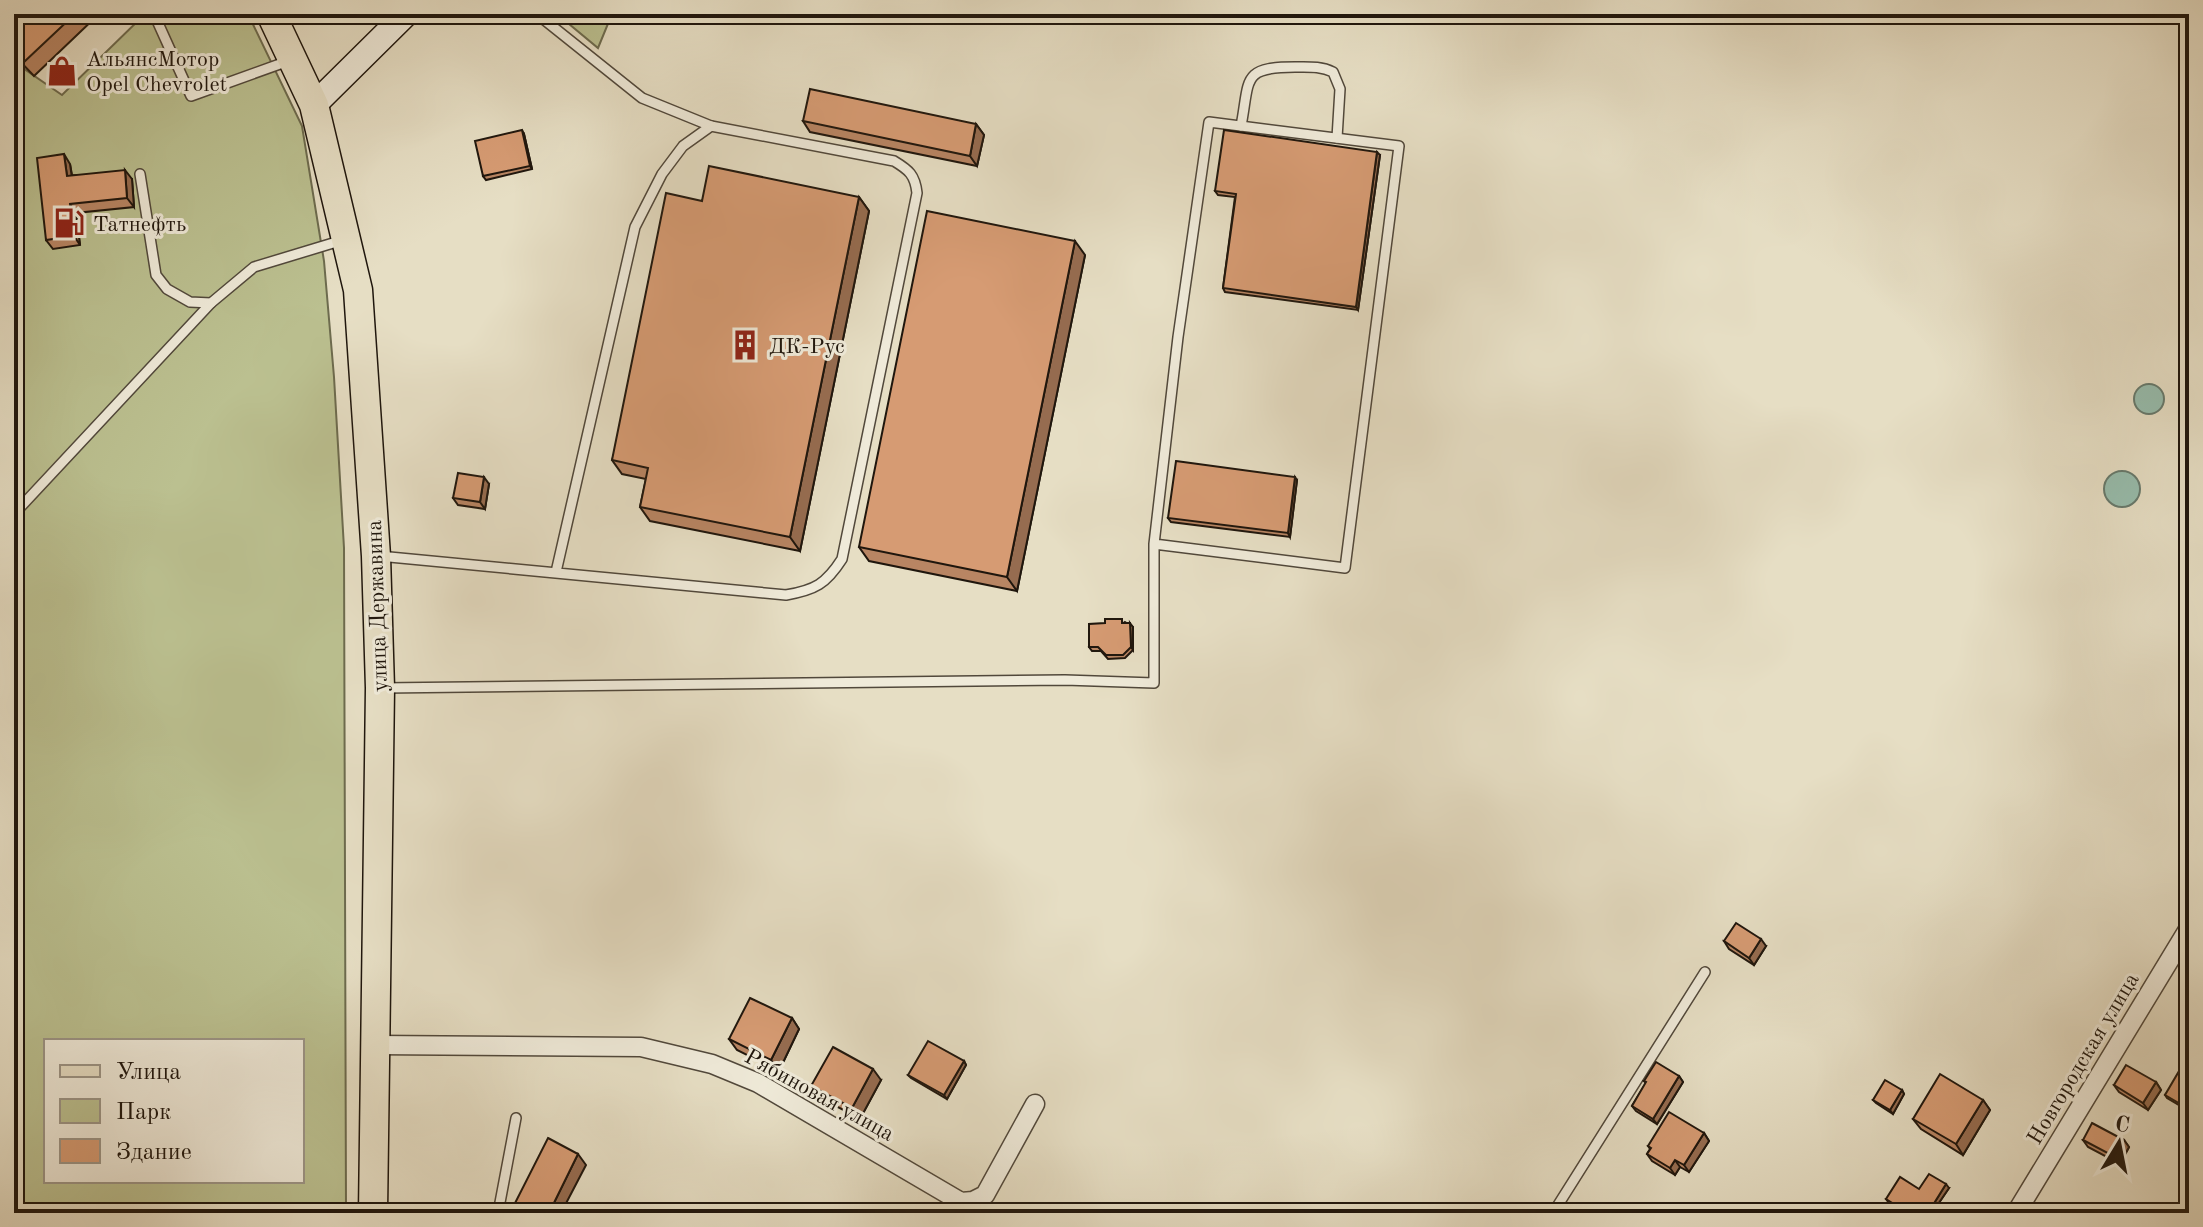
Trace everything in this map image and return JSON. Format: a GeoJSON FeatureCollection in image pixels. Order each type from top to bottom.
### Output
{"type":"FeatureCollection","features":[{"type":"Feature","properties":{"kind":"main road","name":"улица Державина"},"geometry":{"type":"LineString","coordinates":[[271,14],[314,105],[358,290],[376,556],[380,688],[373,1213]]}},
{"type":"Feature","properties":{"kind":"street"},"geometry":{"type":"LineString","coordinates":[[314,105],[406,14]]}},
{"type":"Feature","properties":{"kind":"street","name":"Новгородская улица"},"geometry":{"type":"LineString","coordinates":[[2016,1213],[2189,928]]}},
{"type":"Feature","properties":{"kind":"street","name":"Рябиновая улица"},"geometry":{"type":"LineString","coordinates":[[375,1045],[641,1047],[712,1064],[758,1083],[961,1202],[985,1195],[1035,1104]]}},
{"type":"Feature","properties":{"kind":"lane"},"geometry":{"type":"LineString","coordinates":[[154,14],[191,96],[293,59]]}},
{"type":"Feature","properties":{"kind":"lane"},"geometry":{"type":"LineString","coordinates":[[376,556],[786,595],[809,591],[830,577],[842,559],[917,193],[915,177],[894,161],[711,126],[642,98],[537,14]]}},
{"type":"Feature","properties":{"kind":"lane"},"geometry":{"type":"LineString","coordinates":[[1241,126],[1250,82],[1256,72],[1266,67],[1323,67],[1333,72],[1340,89],[1337,138]]}},
{"type":"Feature","properties":{"kind":"lane"},"geometry":{"type":"LineString","coordinates":[[380,688],[1065,680],[1154,683],[1154,544],[1178,337],[1209,122],[1399,146],[1345,568],[1154,544]]}},
{"type":"Feature","properties":{"kind":"lane"},"geometry":{"type":"LineString","coordinates":[[556,572],[635,227],[662,174],[683,146],[711,126]]}},
{"type":"Feature","properties":{"kind":"lane"},"geometry":{"type":"LineString","coordinates":[[140,174],[156,275],[167,289],[190,302],[211,303]]}},
{"type":"Feature","properties":{"kind":"lane"},"geometry":{"type":"LineString","coordinates":[[14,514],[211,303],[254,267],[346,239]]}},
{"type":"Feature","properties":{"kind":"lane"},"geometry":{"type":"LineString","coordinates":[[1553,1213],[1705,972]]}},
{"type":"Feature","properties":{"kind":"lane"},"geometry":{"type":"LineString","coordinates":[[498,1213],[516,1118]]}},
{"type":"Feature","properties":{"kind":"green space"},"geometry":{"type":"Polygon","coordinates":[[[145,14],[248,14],[302,126],[324,261],[344,548],[346,1213],[14,1213],[14,62],[62,95],[145,14]]]}},
{"type":"Feature","properties":{"kind":"green space"},"geometry":{"type":"Polygon","coordinates":[[[557,14],[612,14],[598,48],[557,14]]]}},
{"type":"Feature","properties":{"kind":"shaded area"},"geometry":{"type":"Polygon","coordinates":[[[2149,384],[2160,388],[2164,399],[2160,410],[2149,414],[2138,410],[2134,399],[2138,388],[2149,384]]]}},
{"type":"Feature","properties":{"kind":"shaded area"},"geometry":{"type":"Polygon","coordinates":[[[2122,471],[2135,476],[2140,489],[2135,502],[2122,507],[2109,502],[2104,489],[2109,476],[2122,471]]]}},
{"type":"Feature","properties":{"kind":"building"},"geometry":{"type":"Polygon","coordinates":[[[14,14],[75,14],[24,62],[14,51],[14,14]]]}},
{"type":"Feature","properties":{"kind":"building"},"geometry":{"type":"Polygon","coordinates":[[[810,89],[976,124],[970,156],[803,121],[810,89]]]}},
{"type":"Feature","properties":{"kind":"building"},"geometry":{"type":"Polygon","coordinates":[[[522,130],[530,166],[483,176],[475,141],[522,130]]]}},
{"type":"Feature","properties":{"kind":"building"},"geometry":{"type":"Polygon","coordinates":[[[1224,130],[1377,152],[1356,307],[1223,288],[1236,194],[1215,191],[1224,130]]]}},
{"type":"Feature","properties":{"kind":"building"},"geometry":{"type":"Polygon","coordinates":[[[64,154],[67,176],[125,170],[127,198],[70,204],[74,236],[46,240],[37,158],[64,154]]]}},
{"type":"Feature","properties":{"kind":"building","name":"ДК-Рус"},"geometry":{"type":"Polygon","coordinates":[[[709,166],[859,197],[790,537],[640,507],[648,468],[612,460],[666,193],[702,201],[709,166]]]}},
{"type":"Feature","properties":{"kind":"building"},"geometry":{"type":"Polygon","coordinates":[[[927,211],[1075,241],[1007,577],[859,547],[927,211]]]}},
{"type":"Feature","properties":{"kind":"building"},"geometry":{"type":"Polygon","coordinates":[[[1176,461],[1295,477],[1288,533],[1168,518],[1176,461]]]}},
{"type":"Feature","properties":{"kind":"building"},"geometry":{"type":"Polygon","coordinates":[[[458,473],[484,477],[480,502],[453,498],[458,473]]]}},
{"type":"Feature","properties":{"kind":"building"},"geometry":{"type":"Polygon","coordinates":[[[1105,619],[1122,619],[1122,623],[1130,623],[1131,647],[1123,655],[1106,655],[1098,647],[1089,647],[1089,624],[1105,623],[1105,619]]]}},
{"type":"Feature","properties":{"kind":"building"},"geometry":{"type":"Polygon","coordinates":[[[1736,923],[1761,939],[1749,958],[1724,941],[1736,923]]]}},
{"type":"Feature","properties":{"kind":"building"},"geometry":{"type":"Polygon","coordinates":[[[750,998],[792,1018],[771,1060],[729,1039],[750,998]]]}},
{"type":"Feature","properties":{"kind":"building"},"geometry":{"type":"Polygon","coordinates":[[[928,1041],[964,1061],[944,1095],[908,1075],[928,1041]]]}},
{"type":"Feature","properties":{"kind":"building"},"geometry":{"type":"Polygon","coordinates":[[[833,1047],[873,1069],[852,1108],[811,1086],[833,1047]]]}},
{"type":"Feature","properties":{"kind":"building"},"geometry":{"type":"Polygon","coordinates":[[[1656,1062],[1679,1076],[1653,1119],[1632,1106],[1656,1062]]]}},
{"type":"Feature","properties":{"kind":"building"},"geometry":{"type":"Polygon","coordinates":[[[2126,1065],[2156,1082],[2143,1103],[2114,1085],[2126,1065]]]}},
{"type":"Feature","properties":{"kind":"building"},"geometry":{"type":"Polygon","coordinates":[[[2182,1066],[2189,1071],[2189,1109],[2165,1095],[2182,1066]]]}},
{"type":"Feature","properties":{"kind":"building"},"geometry":{"type":"Polygon","coordinates":[[[1940,1074],[1983,1100],[1956,1144],[1913,1119],[1940,1074]]]}},
{"type":"Feature","properties":{"kind":"building"},"geometry":{"type":"Polygon","coordinates":[[[1885,1080],[1902,1090],[1890,1110],[1873,1100],[1885,1080]]]}},
{"type":"Feature","properties":{"kind":"building"},"geometry":{"type":"Polygon","coordinates":[[[1669,1112],[1704,1133],[1684,1165],[1675,1160],[1670,1168],[1647,1154],[1651,1148],[1648,1146],[1669,1112]]]}},
{"type":"Feature","properties":{"kind":"building"},"geometry":{"type":"Polygon","coordinates":[[[2092,1123],[2124,1140],[2115,1157],[2083,1140],[2092,1123]]]}},
{"type":"Feature","properties":{"kind":"building"},"geometry":{"type":"Polygon","coordinates":[[[548,1138],[578,1154],[549,1213],[510,1213],[548,1138]]]}},
{"type":"Feature","properties":{"kind":"building"},"geometry":{"type":"Polygon","coordinates":[[[1929,1174],[1946,1184],[1928,1213],[1908,1213],[1886,1199],[1900,1177],[1919,1189],[1929,1174]]]}},
{"type":"Feature","properties":{"kind":"place","name":"АльянсМотор Opel Chevrolet"},"geometry":{"type":"Point","coordinates":[62,71]}},
{"type":"Feature","properties":{"kind":"place","name":"Татнефть"},"geometry":{"type":"Point","coordinates":[69,223]}},
{"type":"Feature","properties":{"kind":"place","name":"ДК-Рус"},"geometry":{"type":"Point","coordinates":[745,345]}}]}
